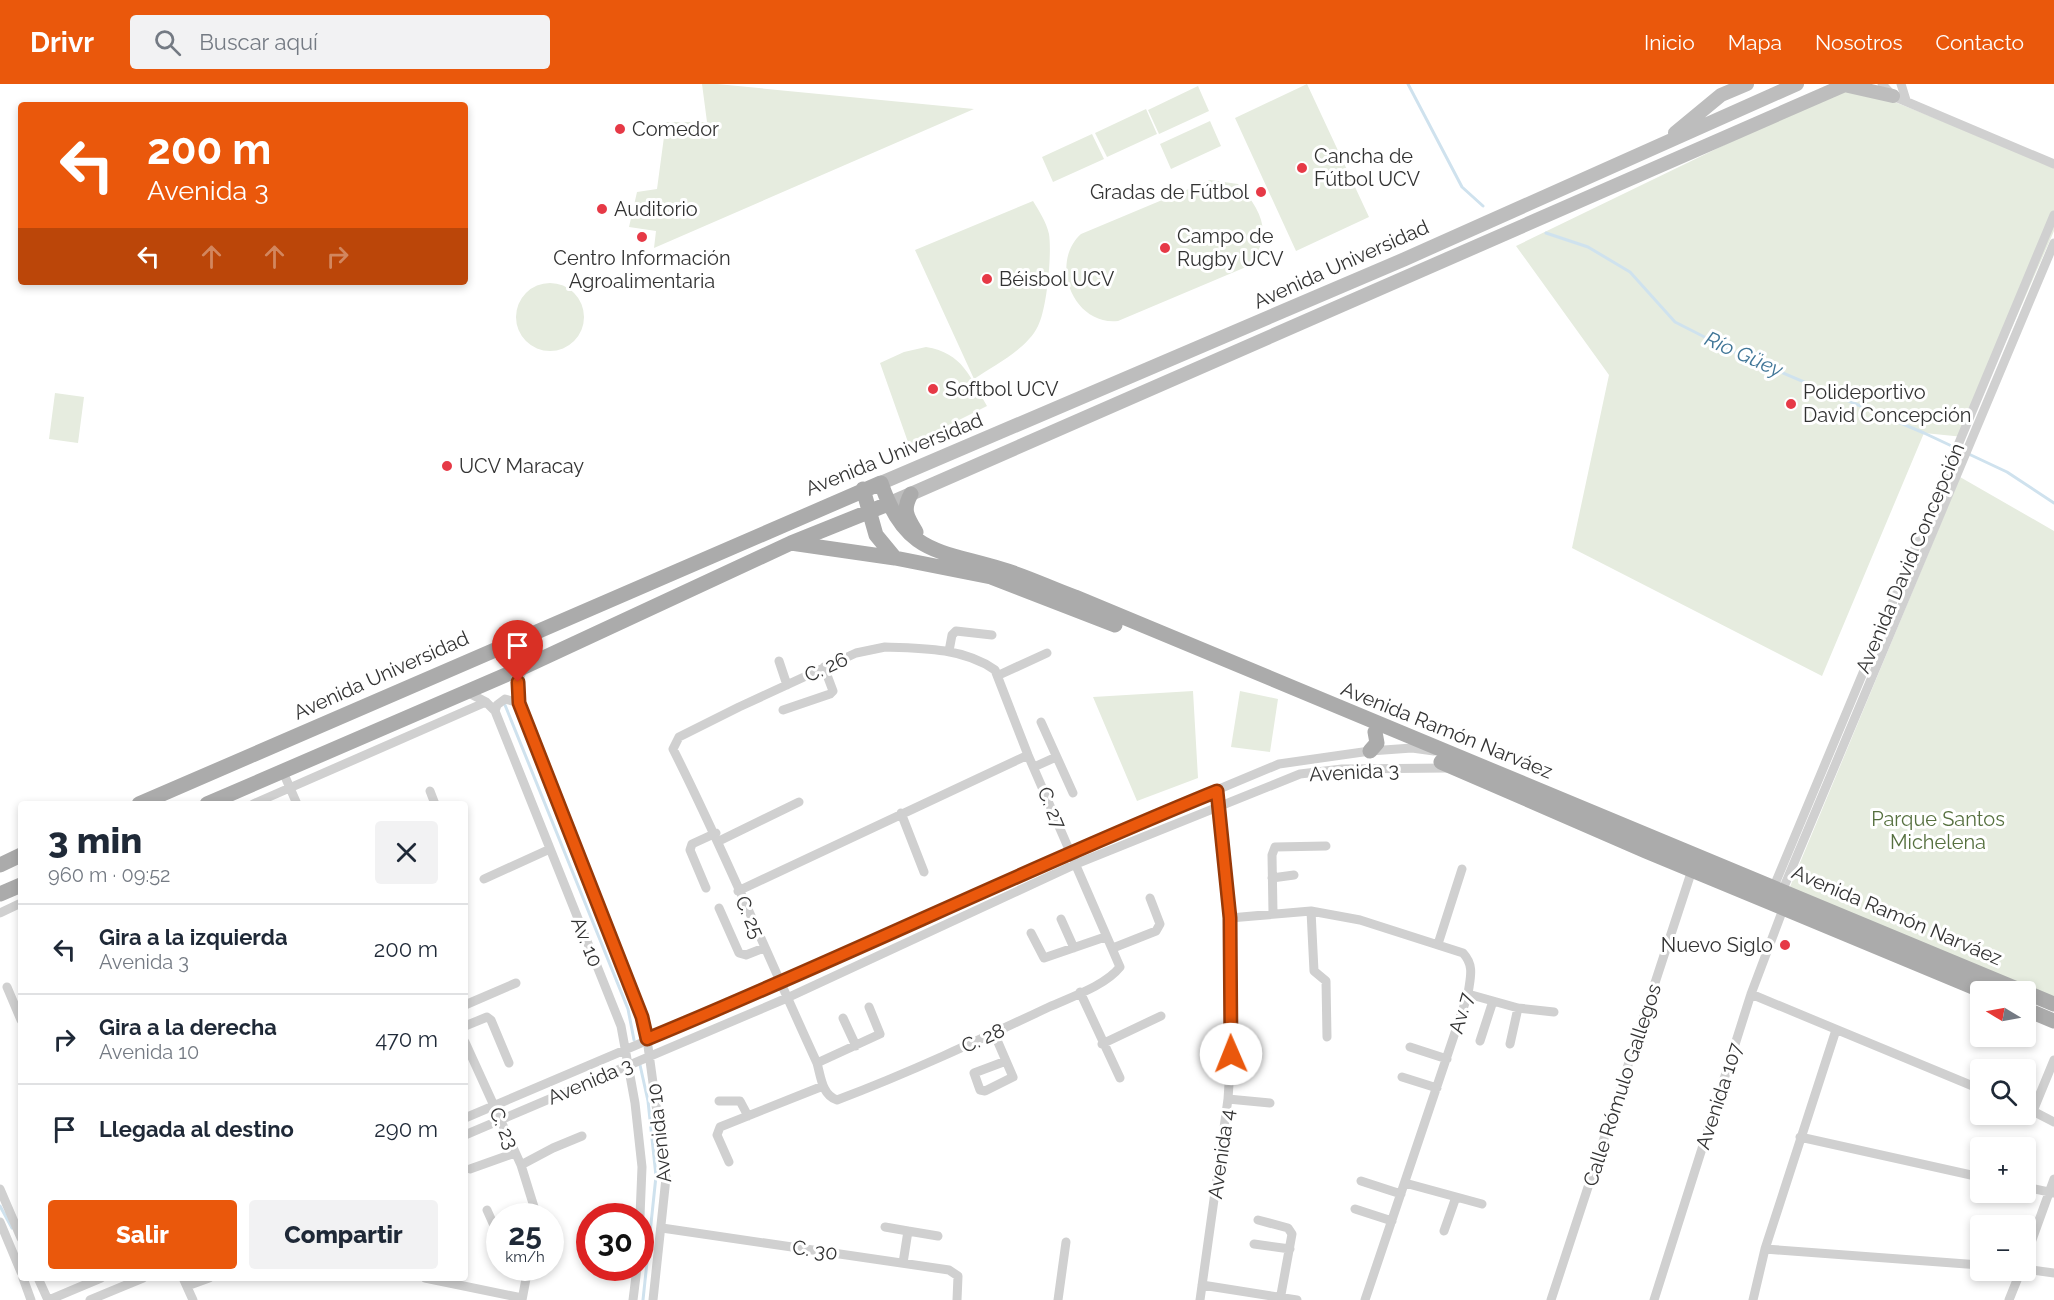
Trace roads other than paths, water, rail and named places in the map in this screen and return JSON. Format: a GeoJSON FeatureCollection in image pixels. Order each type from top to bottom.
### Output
{"type":"FeatureCollection","features":[{"type":"Feature","properties":{"kind":"main road","name":"Avenida Universidad"},"geometry":{"type":"LineString","coordinates":[[146,801],[881,483]]}},
{"type":"Feature","properties":{"kind":"main road","name":"Avenida Ramón Narváez"},"geometry":{"type":"LineString","coordinates":[[881,483],[888,504],[904,528],[924,545],[943,555],[1002,569],[1075,597],[1999,981]]}},
{"type":"Feature","properties":{"kind":"main road"},"geometry":{"type":"LineString","coordinates":[[863,489],[876,535],[895,558]]}},
{"type":"Feature","properties":{"kind":"main road"},"geometry":{"type":"LineString","coordinates":[[911,494],[905,506],[907,516],[924,545]]}},
{"type":"Feature","properties":{"kind":"main road","name":"Avenida Universidad"},"geometry":{"type":"LineString","coordinates":[[214,801],[524,667],[791,543],[888,504]]}},
{"type":"Feature","properties":{"kind":"main road","name":"Avenida Ramón Narváez"},"geometry":{"type":"LineString","coordinates":[[791,543],[895,558],[991,577],[1375,732],[1692,870],[1970,986]]}},
{"type":"Feature","properties":{"kind":"main road"},"geometry":{"type":"LineString","coordinates":[[1370,751],[1377,743],[1375,732]]}},
{"type":"Feature","properties":{"kind":"main road"},"geometry":{"type":"LineString","coordinates":[[0,865],[18,856]]}},
{"type":"Feature","properties":{"kind":"main road"},"geometry":{"type":"LineString","coordinates":[[0,894],[18,886]]}},
{"type":"Feature","properties":{"kind":"main road","name":"Avenida Ramón Narváez"},"geometry":{"type":"LineString","coordinates":[[2036,997],[2054,1004]]}},
{"type":"Feature","properties":{"kind":"main road"},"geometry":{"type":"LineString","coordinates":[[2036,1014],[2054,1021]]}},
{"type":"Feature","properties":{"kind":"street"},"geometry":{"type":"LineString","coordinates":[[1666,141],[1713,102],[1748,84]]}},
{"type":"Feature","properties":{"kind":"street","name":"Avenida Universidad"},"geometry":{"type":"LineString","coordinates":[[881,483],[1405,259],[1797,84]]}},
{"type":"Feature","properties":{"kind":"street"},"geometry":{"type":"LineString","coordinates":[[1811,100],[1823,84]]}},
{"type":"Feature","properties":{"kind":"street"},"geometry":{"type":"LineString","coordinates":[[1845,84],[1900,93]]}},
{"type":"Feature","properties":{"kind":"street","name":"Avenida Universidad"},"geometry":{"type":"LineString","coordinates":[[888,504],[1412,277],[1845,84]]}},
{"type":"Feature","properties":{"kind":"street"},"geometry":{"type":"LineString","coordinates":[[1882,84],[2054,164]]}},
{"type":"Feature","properties":{"kind":"street","name":"Avenida David Concepción"},"geometry":{"type":"LineString","coordinates":[[1863,683],[1950,460],[2054,215]]}},
{"type":"Feature","properties":{"kind":"street","name":"Avenida David Concepción"},"geometry":{"type":"LineString","coordinates":[[1775,905],[1812,805],[1863,683],[1960,465],[2054,243]]}},
{"type":"Feature","properties":{"kind":"street"},"geometry":{"type":"LineString","coordinates":[[1405,259],[1412,277]]}},
{"type":"Feature","properties":{"kind":"street"},"geometry":{"type":"LineString","coordinates":[[949,651],[952,635],[956,631],[992,635]]}},
{"type":"Feature","properties":{"kind":"street","name":"C. 26"},"geometry":{"type":"LineString","coordinates":[[680,737],[824,667],[856,653],[885,647],[949,651],[983,661],[999,675]]}},
{"type":"Feature","properties":{"kind":"street"},"geometry":{"type":"LineString","coordinates":[[999,675],[1047,653]]}},
{"type":"Feature","properties":{"kind":"street"},"geometry":{"type":"LineString","coordinates":[[779,661],[787,685]]}},
{"type":"Feature","properties":{"kind":"street","name":"Avenida 10"},"geometry":{"type":"LineString","coordinates":[[524,667],[518,682],[519,703],[642,1017],[647,1039],[666,1178],[653,1300]]}},
{"type":"Feature","properties":{"kind":"street"},"geometry":{"type":"LineString","coordinates":[[783,710],[830,694],[832,691],[824,667]]}},
{"type":"Feature","properties":{"kind":"street","name":"C. 27"},"geometry":{"type":"LineString","coordinates":[[999,675],[1008,708],[1071,851],[1105,937],[1117,958]]}},
{"type":"Feature","properties":{"kind":"street","name":"Av. 10"},"geometry":{"type":"LineString","coordinates":[[467,692],[486,702],[495,711],[621,1026],[642,1167],[641,1203]]}},
{"type":"Feature","properties":{"kind":"street"},"geometry":{"type":"LineString","coordinates":[[495,711],[497,705],[505,699],[519,703]]}},
{"type":"Feature","properties":{"kind":"street"},"geometry":{"type":"LineString","coordinates":[[260,801],[486,702]]}},
{"type":"Feature","properties":{"kind":"street"},"geometry":{"type":"LineString","coordinates":[[1041,722],[1073,793]]}},
{"type":"Feature","properties":{"kind":"street","name":"C. 25"},"geometry":{"type":"LineString","coordinates":[[680,737],[673,749],[717,837],[738,891],[817,1063],[823,1086],[831,1098]]}},
{"type":"Feature","properties":{"kind":"street","name":"Avenida 3"},"geometry":{"type":"LineString","coordinates":[[468,1117],[780,984],[1071,851],[1279,764],[1370,751],[1412,748],[1446,753]]}},
{"type":"Feature","properties":{"kind":"street"},"geometry":{"type":"LineString","coordinates":[[738,891],[1028,755]]}},
{"type":"Feature","properties":{"kind":"street"},"geometry":{"type":"LineString","coordinates":[[1034,767],[1056,757]]}},
{"type":"Feature","properties":{"kind":"street","name":"Avenida 3"},"geometry":{"type":"LineString","coordinates":[[468,1135],[650,1054],[787,998],[1076,864],[1300,774],[1342,769],[1454,767]]}},
{"type":"Feature","properties":{"kind":"street"},"geometry":{"type":"LineString","coordinates":[[283,772],[296,801]]}},
{"type":"Feature","properties":{"kind":"street"},"geometry":{"type":"LineString","coordinates":[[430,791],[434,801]]}},
{"type":"Feature","properties":{"kind":"street","name":"Avenida 4"},"geometry":{"type":"LineString","coordinates":[[1200,1300],[1228,1099],[1231,1054],[1230,918],[1221,805],[1217,791]]}},
{"type":"Feature","properties":{"kind":"street"},"geometry":{"type":"LineString","coordinates":[[706,888],[690,850],[692,844],[717,837],[799,802]]}},
{"type":"Feature","properties":{"kind":"street"},"geometry":{"type":"LineString","coordinates":[[901,813],[924,872]]}},
{"type":"Feature","properties":{"kind":"street"},"geometry":{"type":"LineString","coordinates":[[1273,913],[1272,851],[1275,847],[1326,846]]}},
{"type":"Feature","properties":{"kind":"street"},"geometry":{"type":"LineString","coordinates":[[484,879],[550,849]]}},
{"type":"Feature","properties":{"kind":"street"},"geometry":{"type":"LineString","coordinates":[[1438,944],[1462,868]]}},
{"type":"Feature","properties":{"kind":"street","name":"Calle Rómulo Gallegos"},"geometry":{"type":"LineString","coordinates":[[1551,1300],[1692,870]]}},
{"type":"Feature","properties":{"kind":"street"},"geometry":{"type":"LineString","coordinates":[[1272,878],[1294,875]]}},
{"type":"Feature","properties":{"kind":"street","name":"Avenida 107"},"geometry":{"type":"LineString","coordinates":[[1654,1300],[1751,994],[1775,905],[1782,890]]}},
{"type":"Feature","properties":{"kind":"street"},"geometry":{"type":"LineString","coordinates":[[1113,948],[1156,931],[1160,924],[1150,898]]}},
{"type":"Feature","properties":{"kind":"street"},"geometry":{"type":"LineString","coordinates":[[0,913],[18,904]]}},
{"type":"Feature","properties":{"kind":"street"},"geometry":{"type":"LineString","coordinates":[[719,908],[738,953],[746,955],[764,948]]}},
{"type":"Feature","properties":{"kind":"street"},"geometry":{"type":"LineString","coordinates":[[1311,911],[1314,971],[1326,981],[1327,1037]]}},
{"type":"Feature","properties":{"kind":"street","name":"Av. 7"},"geometry":{"type":"LineString","coordinates":[[1230,918],[1311,911],[1360,920],[1438,944],[1462,953],[1469,960],[1472,971],[1468,994],[1365,1300]]}},
{"type":"Feature","properties":{"kind":"street"},"geometry":{"type":"LineString","coordinates":[[1061,919],[1074,948]]}},
{"type":"Feature","properties":{"kind":"street"},"geometry":{"type":"LineString","coordinates":[[1031,933],[1044,958],[1105,937]]}},
{"type":"Feature","properties":{"kind":"street","name":"C. 28"},"geometry":{"type":"LineString","coordinates":[[831,1098],[837,1100],[847,1096],[994,1033],[1080,993],[1115,973],[1120,967],[1117,958]]}},
{"type":"Feature","properties":{"kind":"street"},"geometry":{"type":"LineString","coordinates":[[468,1004],[516,983]]}},
{"type":"Feature","properties":{"kind":"street"},"geometry":{"type":"LineString","coordinates":[[7,987],[18,1013]]}},
{"type":"Feature","properties":{"kind":"street"},"geometry":{"type":"LineString","coordinates":[[1080,993],[1102,1044],[1120,1078]]}},
{"type":"Feature","properties":{"kind":"street"},"geometry":{"type":"LineString","coordinates":[[1468,994],[1518,1008],[1554,1012]]}},
{"type":"Feature","properties":{"kind":"street"},"geometry":{"type":"LineString","coordinates":[[1751,994],[1970,1085]]}},
{"type":"Feature","properties":{"kind":"street"},"geometry":{"type":"LineString","coordinates":[[1480,1041],[1493,1001]]}},
{"type":"Feature","properties":{"kind":"street"},"geometry":{"type":"LineString","coordinates":[[817,1063],[880,1034],[869,1007]]}},
{"type":"Feature","properties":{"kind":"street"},"geometry":{"type":"LineString","coordinates":[[1510,1044],[1518,1008]]}},
{"type":"Feature","properties":{"kind":"street"},"geometry":{"type":"LineString","coordinates":[[1102,1044],[1161,1016]]}},
{"type":"Feature","properties":{"kind":"street"},"geometry":{"type":"LineString","coordinates":[[468,1025],[487,1017],[491,1020],[509,1063]]}},
{"type":"Feature","properties":{"kind":"street"},"geometry":{"type":"LineString","coordinates":[[843,1018],[856,1046]]}},
{"type":"Feature","properties":{"kind":"street"},"geometry":{"type":"LineString","coordinates":[[1753,1300],[1800,1137],[1836,1030]]}},
{"type":"Feature","properties":{"kind":"street"},"geometry":{"type":"LineString","coordinates":[[994,1033],[1005,1061]]}},
{"type":"Feature","properties":{"kind":"street"},"geometry":{"type":"LineString","coordinates":[[1410,1047],[1447,1059]]}},
{"type":"Feature","properties":{"kind":"street","name":"C. 23"},"geometry":{"type":"LineString","coordinates":[[468,1052],[521,1165],[533,1203]]}},
{"type":"Feature","properties":{"kind":"street"},"geometry":{"type":"LineString","coordinates":[[2036,1095],[2054,1060]]}},
{"type":"Feature","properties":{"kind":"street"},"geometry":{"type":"LineString","coordinates":[[1402,1077],[1437,1088]]}},
{"type":"Feature","properties":{"kind":"street"},"geometry":{"type":"LineString","coordinates":[[729,1162],[717,1130],[720,1126],[823,1086]]}},
{"type":"Feature","properties":{"kind":"street"},"geometry":{"type":"LineString","coordinates":[[1228,1099],[1270,1103]]}},
{"type":"Feature","properties":{"kind":"street"},"geometry":{"type":"LineString","coordinates":[[719,1101],[741,1101],[748,1116]]}},
{"type":"Feature","properties":{"kind":"street"},"geometry":{"type":"LineString","coordinates":[[2036,1113],[2054,1122]]}},
{"type":"Feature","properties":{"kind":"street"},"geometry":{"type":"LineString","coordinates":[[521,1165],[582,1136]]}},
{"type":"Feature","properties":{"kind":"street"},"geometry":{"type":"LineString","coordinates":[[1800,1137],[1970,1175]]}},
{"type":"Feature","properties":{"kind":"street"},"geometry":{"type":"LineString","coordinates":[[470,1169],[515,1153]]}},
{"type":"Feature","properties":{"kind":"street"},"geometry":{"type":"LineString","coordinates":[[2036,1232],[2052,1193],[2054,1179]]}},
{"type":"Feature","properties":{"kind":"street"},"geometry":{"type":"LineString","coordinates":[[1361,1181],[1401,1194]]}},
{"type":"Feature","properties":{"kind":"street"},"geometry":{"type":"LineString","coordinates":[[1404,1183],[1482,1204]]}},
{"type":"Feature","properties":{"kind":"street"},"geometry":{"type":"LineString","coordinates":[[0,1189],[18,1231]]}},
{"type":"Feature","properties":{"kind":"street"},"geometry":{"type":"LineString","coordinates":[[2036,1189],[2052,1193]]}},
{"type":"Feature","properties":{"kind":"street"},"geometry":{"type":"LineString","coordinates":[[1444,1231],[1456,1197]]}},
{"type":"Feature","properties":{"kind":"street"},"geometry":{"type":"LineString","coordinates":[[1355,1209],[1392,1221]]}},
{"type":"Feature","properties":{"kind":"street"},"geometry":{"type":"LineString","coordinates":[[1258,1220],[1288,1228],[1292,1234],[1280,1298]]}},
{"type":"Feature","properties":{"kind":"street"},"geometry":{"type":"LineString","coordinates":[[0,1222],[18,1265]]}},
{"type":"Feature","properties":{"kind":"street"},"geometry":{"type":"LineString","coordinates":[[885,1227],[938,1236]]}},
{"type":"Feature","properties":{"kind":"street","name":"C. 30"},"geometry":{"type":"LineString","coordinates":[[662,1228],[949,1270],[958,1276],[957,1300]]}},
{"type":"Feature","properties":{"kind":"street"},"geometry":{"type":"LineString","coordinates":[[903,1263],[908,1232]]}},
{"type":"Feature","properties":{"kind":"street"},"geometry":{"type":"LineString","coordinates":[[1058,1300],[1066,1242]]}},
{"type":"Feature","properties":{"kind":"street"},"geometry":{"type":"LineString","coordinates":[[1254,1244],[1290,1249]]}},
{"type":"Feature","properties":{"kind":"street"},"geometry":{"type":"LineString","coordinates":[[1766,1249],[1970,1264]]}},
{"type":"Feature","properties":{"kind":"street"},"geometry":{"type":"LineString","coordinates":[[2036,1271],[2054,1273]]}},
{"type":"Feature","properties":{"kind":"street"},"geometry":{"type":"LineString","coordinates":[[24,1281],[31,1300]]}},
{"type":"Feature","properties":{"kind":"street"},"geometry":{"type":"LineString","coordinates":[[39,1281],[48,1300],[94,1281]]}},
{"type":"Feature","properties":{"kind":"street"},"geometry":{"type":"LineString","coordinates":[[90,1300],[135,1281]]}},
{"type":"Feature","properties":{"kind":"street"},"geometry":{"type":"LineString","coordinates":[[439,1281],[522,1299],[525,1281]]}},
{"type":"Feature","properties":{"kind":"street"},"geometry":{"type":"LineString","coordinates":[[633,1300],[635,1281]]}},
{"type":"Feature","properties":{"kind":"street"},"geometry":{"type":"LineString","coordinates":[[2009,1300],[2017,1281]]}},
{"type":"Feature","properties":{"kind":"street"},"geometry":{"type":"LineString","coordinates":[[185,1282],[193,1300]]}},
{"type":"Feature","properties":{"kind":"street"},"geometry":{"type":"LineString","coordinates":[[1202,1285],[1298,1300]]}},
{"type":"Feature","properties":{"kind":"waterway","name":"Río Güey"},"geometry":{"type":"LineString","coordinates":[[1408,84],[1462,187],[1483,206]]}},
{"type":"Feature","properties":{"kind":"waterway","name":"Río Güey"},"geometry":{"type":"LineString","coordinates":[[1546,233],[1588,247],[1630,272],[1675,322],[1736,353],[1924,433],[2007,472],[2054,503]]}},
{"type":"Feature","properties":{"kind":"waterway"},"geometry":{"type":"LineString","coordinates":[[505,705],[628,1009],[634,1040]]}},
{"type":"Feature","properties":{"kind":"waterway"},"geometry":{"type":"LineString","coordinates":[[640,1065],[648,1101],[656,1176],[643,1300]]}},
{"type":"Feature","properties":{"kind":"waterway"},"geometry":{"type":"LineString","coordinates":[[0,1206],[12,1228]]}},
{"type":"Feature","properties":{"kind":"place","name":"Comedor"},"geometry":{"type":"Point","coordinates":[620,129]}},
{"type":"Feature","properties":{"kind":"place","name":"Cancha de Fútbol UCV"},"geometry":{"type":"Point","coordinates":[1302,168]}},
{"type":"Feature","properties":{"kind":"place","name":"Gradas de Fútbol"},"geometry":{"type":"Point","coordinates":[1261,192]}},
{"type":"Feature","properties":{"kind":"place","name":"Auditorio"},"geometry":{"type":"Point","coordinates":[602,209]}},
{"type":"Feature","properties":{"kind":"place","name":"Centro Información Agroalimentaria"},"geometry":{"type":"Point","coordinates":[642,237]}},
{"type":"Feature","properties":{"kind":"place","name":"Campo de Rugby UCV"},"geometry":{"type":"Point","coordinates":[1165,248]}},
{"type":"Feature","properties":{"kind":"place","name":"Béisbol UCV"},"geometry":{"type":"Point","coordinates":[987,279]}},
{"type":"Feature","properties":{"kind":"place","name":"Softbol UCV"},"geometry":{"type":"Point","coordinates":[933,389]}},
{"type":"Feature","properties":{"kind":"place","name":"Polideportivo David Concepción"},"geometry":{"type":"Point","coordinates":[1791,404]}},
{"type":"Feature","properties":{"kind":"place","name":"UCV Maracay"},"geometry":{"type":"Point","coordinates":[447,466]}},
{"type":"Feature","properties":{"kind":"place","name":"Nuevo Siglo"},"geometry":{"type":"Point","coordinates":[1785,945]}},
{"type":"Feature","properties":{"kind":"park label","name":"Parque Santos Michelena"},"geometry":{"type":"Point","coordinates":[1938,830]}}]}
